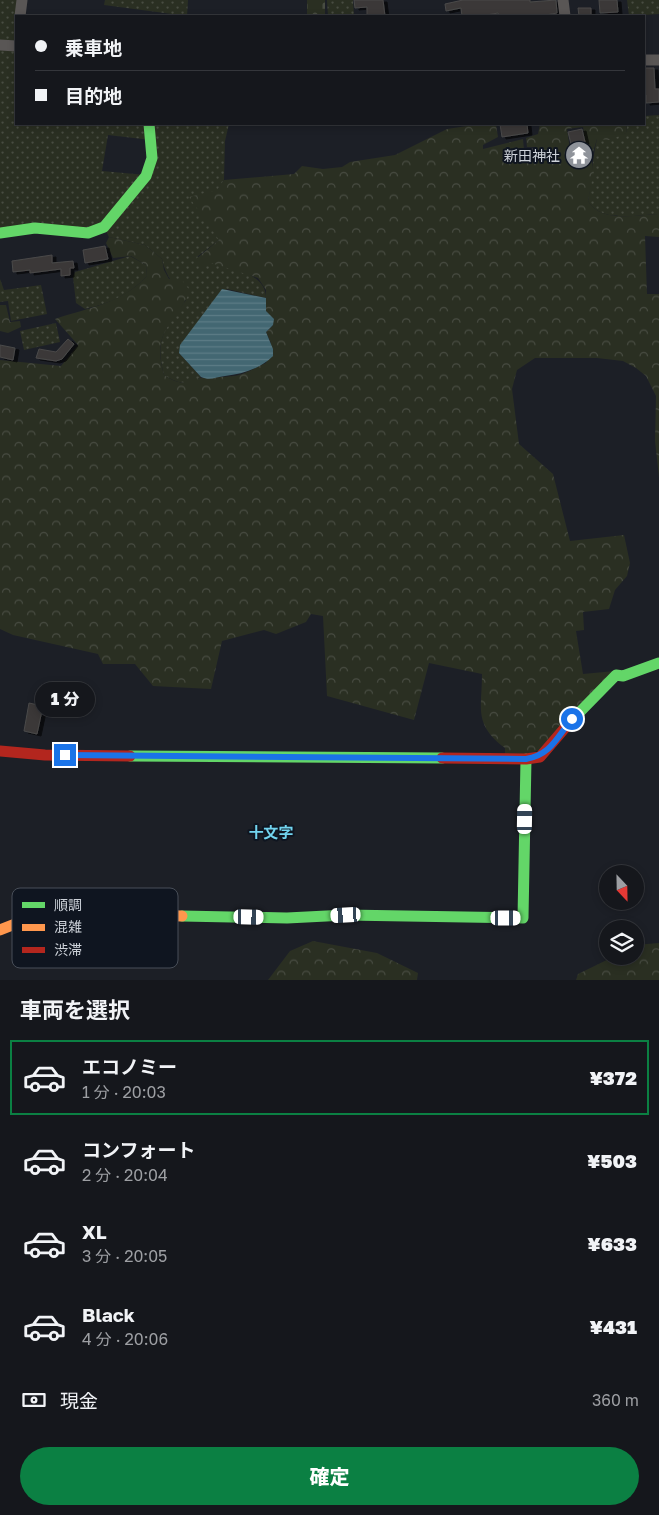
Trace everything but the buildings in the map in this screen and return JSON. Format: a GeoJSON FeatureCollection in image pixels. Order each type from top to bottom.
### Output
{"type":"FeatureCollection","features":[{"type":"Feature","properties":{"kind":"street"},"geometry":{"type":"LineString","coordinates":[[20,15],[22,0]]}},
{"type":"Feature","properties":{"kind":"street"},"geometry":{"type":"LineString","coordinates":[[564,0],[565,15]]}},
{"type":"Feature","properties":{"kind":"street"},"geometry":{"type":"LineString","coordinates":[[0,45],[15,43]]}},
{"type":"Feature","properties":{"kind":"street"},"geometry":{"type":"LineString","coordinates":[[645,60],[659,60]]}},
{"type":"Feature","properties":{"kind":"street"},"geometry":{"type":"LineString","coordinates":[[0,233],[36,228],[82,235],[96,233],[104,227],[146,176],[152,158],[148,125]]}},
{"type":"Feature","properties":{"kind":"street"},"geometry":{"type":"LineString","coordinates":[[0,751],[45,755],[526,759],[540,756],[550,748],[579,711],[616,675],[623,676],[659,663]]}},
{"type":"Feature","properties":{"kind":"street"},"geometry":{"type":"LineString","coordinates":[[178,916],[287,918],[346,915],[522,918],[526,759]]}},
{"type":"Feature","properties":{"kind":"street"},"geometry":{"type":"LineString","coordinates":[[0,930],[12,925]]}},
{"type":"Feature","properties":{"kind":"green space"},"geometry":{"type":"Polygon","coordinates":[[[0,0],[22,0],[15,15],[15,41],[0,40],[0,0]]]}},
{"type":"Feature","properties":{"kind":"green space"},"geometry":{"type":"Polygon","coordinates":[[[105,0],[188,0],[187,15],[104,5],[105,0]]]}},
{"type":"Feature","properties":{"kind":"green space"},"geometry":{"type":"Polygon","coordinates":[[[307,0],[325,0],[325,15],[307,15],[307,0]]]}},
{"type":"Feature","properties":{"kind":"green space"},"geometry":{"type":"Polygon","coordinates":[[[327,0],[353,0],[354,15],[328,15],[327,0]]]}},
{"type":"Feature","properties":{"kind":"green space"},"geometry":{"type":"Polygon","coordinates":[[[627,0],[659,0],[659,14],[629,15],[627,0]]]}},
{"type":"Feature","properties":{"kind":"green space"},"geometry":{"type":"Polygon","coordinates":[[[0,49],[15,50],[15,125],[229,125],[225,141],[224,180],[218,190],[219,240],[197,257],[240,270],[250,275],[264,288],[266,298],[227,289],[179,353],[201,377],[192,382],[182,383],[164,375],[160,351],[161,342],[168,326],[186,300],[168,276],[162,259],[145,245],[109,237],[104,227],[0,233],[0,49]],[[108,135],[102,171],[146,175],[151,140],[108,135]]]}},
{"type":"Feature","properties":{"kind":"green space"},"geometry":{"type":"Polygon","coordinates":[[[659,115],[659,214],[620,216],[601,212],[588,201],[597,139],[626,133],[627,125],[645,125],[645,116],[659,115]]]}},
{"type":"Feature","properties":{"kind":"green space"},"geometry":{"type":"Polygon","coordinates":[[[473,125],[496,125],[498,137],[483,145],[483,149],[523,139],[525,161],[535,160],[534,147],[527,147],[526,138],[538,134],[540,125],[627,125],[626,133],[610,140],[597,139],[591,159],[588,159],[583,127],[567,129],[572,163],[592,160],[593,175],[588,201],[594,208],[610,215],[620,216],[659,214],[659,237],[645,236],[647,294],[659,294],[659,477],[655,441],[656,396],[646,376],[636,368],[623,361],[597,358],[535,358],[517,370],[512,389],[519,444],[553,474],[570,541],[624,535],[630,563],[627,576],[615,590],[609,609],[583,612],[584,630],[576,631],[583,674],[615,671],[550,748],[505,759],[505,748],[488,731],[484,723],[481,706],[482,674],[429,663],[414,720],[327,696],[323,616],[311,614],[306,622],[276,634],[264,630],[222,641],[211,689],[153,686],[135,664],[103,664],[98,654],[13,635],[0,629],[0,360],[61,366],[78,345],[55,319],[116,299],[127,293],[147,276],[146,265],[131,256],[113,258],[106,243],[109,237],[145,245],[162,259],[164,270],[169,279],[182,280],[190,291],[163,337],[160,347],[164,375],[174,381],[182,382],[200,378],[241,374],[266,363],[271,343],[266,332],[273,325],[266,311],[266,290],[258,278],[211,263],[202,267],[197,262],[197,258],[219,240],[189,197],[217,190],[224,180],[294,174],[302,166],[323,169],[342,167],[350,162],[395,155],[447,129],[473,125]]]}},
{"type":"Feature","properties":{"kind":"green space"},"geometry":{"type":"Polygon","coordinates":[[[130,256],[146,265],[147,276],[140,283],[119,297],[103,304],[85,309],[76,303],[73,277],[75,272],[130,256]]]}},
{"type":"Feature","properties":{"kind":"green space"},"geometry":{"type":"Polygon","coordinates":[[[0,279],[4,290],[41,285],[47,314],[11,321],[8,301],[0,302],[0,279]]]}},
{"type":"Feature","properties":{"kind":"green space"},"geometry":{"type":"Polygon","coordinates":[[[0,305],[6,305],[10,322],[20,321],[21,327],[8,333],[0,331],[0,305]]]}},
{"type":"Feature","properties":{"kind":"green space"},"geometry":{"type":"Polygon","coordinates":[[[56,323],[60,342],[24,350],[20,331],[56,323]]]}},
{"type":"Feature","properties":{"kind":"green space"},"geometry":{"type":"Polygon","coordinates":[[[313,941],[377,953],[418,973],[417,980],[268,980],[290,951],[313,941]]]}},
{"type":"Feature","properties":{"kind":"green space"},"geometry":{"type":"Polygon","coordinates":[[[659,943],[659,980],[576,980],[578,974],[599,964],[644,965],[644,944],[659,943]]]}},
{"type":"Feature","properties":{"kind":"water"},"geometry":{"type":"Polygon","coordinates":[[[222,289],[266,298],[266,311],[274,319],[273,325],[266,332],[273,349],[273,356],[257,368],[207,379],[201,377],[179,353],[180,345],[222,289]]]}},
{"type":"Feature","properties":{"kind":"traffic: fast"},"geometry":{"type":"LineString","coordinates":[[0,233],[35,228],[88,233],[104,227],[146,176],[152,158],[149,125]]}},
{"type":"Feature","properties":{"kind":"traffic: fast"},"geometry":{"type":"LineString","coordinates":[[570,722],[616,675],[623,676],[659,663]]}},
{"type":"Feature","properties":{"kind":"traffic: fast"},"geometry":{"type":"LineString","coordinates":[[130,756],[442,758]]}},
{"type":"Feature","properties":{"kind":"traffic: fast"},"geometry":{"type":"LineString","coordinates":[[182,916],[287,918],[346,915],[523,918],[526,759]]}},
{"type":"Feature","properties":{"kind":"traffic: slow"},"geometry":{"type":"LineString","coordinates":[[178,916],[182,916]]}},
{"type":"Feature","properties":{"kind":"traffic: slow"},"geometry":{"type":"LineString","coordinates":[[0,930],[12,925]]}},
{"type":"Feature","properties":{"kind":"traffic: jam"},"geometry":{"type":"LineString","coordinates":[[442,758],[526,759],[540,757],[570,722]]}},
{"type":"Feature","properties":{"kind":"traffic: jam"},"geometry":{"type":"LineString","coordinates":[[0,751],[45,755],[130,756]]}},
{"type":"Feature","properties":{"kind":"place","name":"新田神社"},"geometry":{"type":"Point","coordinates":[579,155]}},
{"type":"Feature","properties":{"kind":"district","name":"十文字"},"geometry":{"type":"Point","coordinates":[271,832]}},
{"type":"Feature","properties":{"kind":"route"},"geometry":{"type":"LineString","coordinates":[[65,755],[421,760],[526,759],[540,756],[550,748],[572,719]]}}]}
